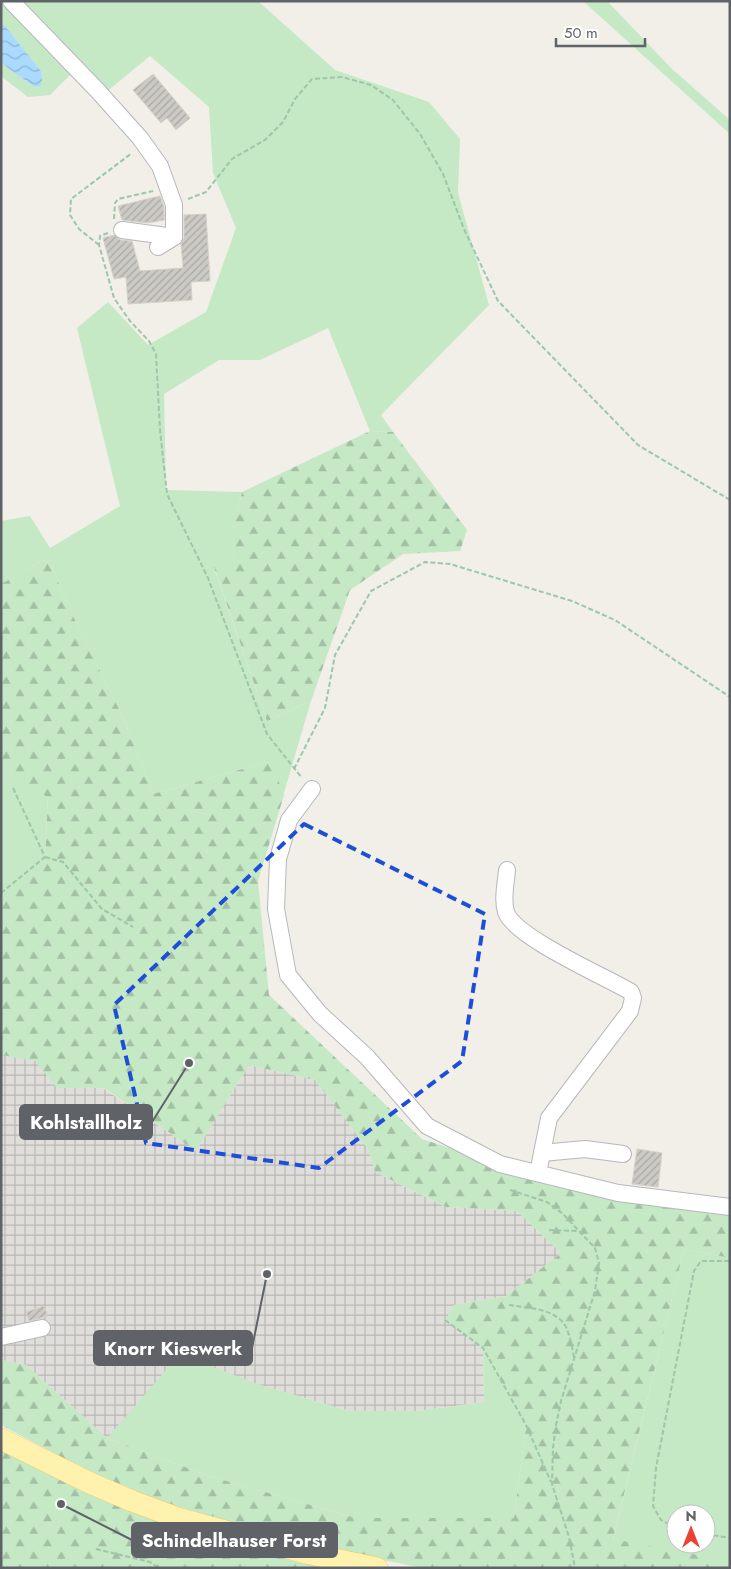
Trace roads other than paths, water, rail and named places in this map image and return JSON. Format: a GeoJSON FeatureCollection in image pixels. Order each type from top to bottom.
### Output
{"type":"FeatureCollection","features":[{"type":"Feature","properties":{"kind":"main road"},"geometry":{"type":"LineString","coordinates":[[1,1439],[88,1482],[132,1501],[181,1518],[298,1550],[377,1568]]}},
{"type":"Feature","properties":{"kind":"street"},"geometry":{"type":"LineString","coordinates":[[11,1],[97,90],[144,144],[160,166],[174,205],[174,237]]}},
{"type":"Feature","properties":{"kind":"street"},"geometry":{"type":"LineString","coordinates":[[122,230],[174,237]]}},
{"type":"Feature","properties":{"kind":"street"},"geometry":{"type":"LineString","coordinates":[[158,247],[174,237]]}},
{"type":"Feature","properties":{"kind":"street"},"geometry":{"type":"LineString","coordinates":[[312,789],[289,820],[278,859],[276,909],[288,975],[320,1014],[367,1057],[427,1126],[500,1164],[618,1193],[730,1207]]}},
{"type":"Feature","properties":{"kind":"street"},"geometry":{"type":"LineString","coordinates":[[507,870],[505,906],[507,914],[543,946],[631,992],[633,998],[630,1011],[549,1118],[538,1173]]}},
{"type":"Feature","properties":{"kind":"street"},"geometry":{"type":"LineString","coordinates":[[542,1153],[585,1149],[623,1154]]}},
{"type":"Feature","properties":{"kind":"street"},"geometry":{"type":"LineString","coordinates":[[1,1337],[42,1328]]}},
{"type":"Feature","properties":{"kind":"water"},"geometry":{"type":"Polygon","coordinates":[[[1,21],[41,71],[42,80],[40,87],[33,86],[1,63],[1,21]]]}},
{"type":"Feature","properties":{"kind":"place","name":"Kohlstallholz"},"geometry":{"type":"Point","coordinates":[189,1063]}},
{"type":"Feature","properties":{"kind":"place","name":"Knorr Kieswerk"},"geometry":{"type":"Point","coordinates":[267,1274]}},
{"type":"Feature","properties":{"kind":"place","name":"Schindelhauser Forst"},"geometry":{"type":"Point","coordinates":[61,1504]}}]}
